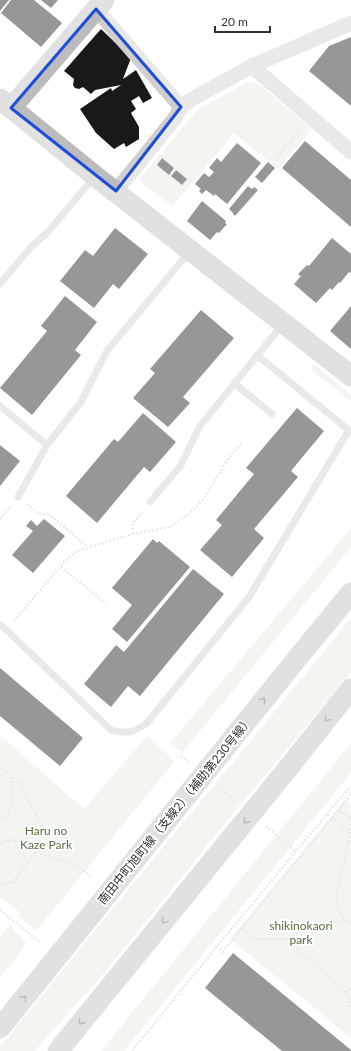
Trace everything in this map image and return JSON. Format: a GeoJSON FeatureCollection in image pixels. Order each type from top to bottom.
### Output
{"type":"FeatureCollection","features":[{"type":"Feature","properties":{"kind":"main road"},"geometry":{"type":"LineString","coordinates":[[100,4],[6,104],[95,176],[351,376]]}},
{"type":"Feature","properties":{"kind":"main road","name":"南田中町旭町線（支線2）（補助第230号線）"},"geometry":{"type":"LineString","coordinates":[[0,1028],[351,593]]}},
{"type":"Feature","properties":{"kind":"main road"},"geometry":{"type":"LineString","coordinates":[[58,1051],[276,783],[351,688]]}},
{"type":"Feature","properties":{"kind":"street"},"geometry":{"type":"LineString","coordinates":[[100,4],[181,107]]}},
{"type":"Feature","properties":{"kind":"street"},"geometry":{"type":"LineString","coordinates":[[116,191],[175,118],[181,107],[192,99],[252,66],[351,23]]}},
{"type":"Feature","properties":{"kind":"street"},"geometry":{"type":"LineString","coordinates":[[252,66],[351,152]]}},
{"type":"Feature","properties":{"kind":"lane"},"geometry":{"type":"LineString","coordinates":[[0,284],[32,246],[48,232],[95,176]]}},
{"type":"Feature","properties":{"kind":"lane"},"geometry":{"type":"LineString","coordinates":[[18,497],[47,445],[81,402],[107,351],[191,250]]}},
{"type":"Feature","properties":{"kind":"lane"},"geometry":{"type":"LineString","coordinates":[[150,502],[181,465],[200,426],[283,323]]}},
{"type":"Feature","properties":{"kind":"lane"},"geometry":{"type":"LineString","coordinates":[[0,624],[112,730],[123,733],[135,731],[147,723],[249,597],[350,431],[256,355]]}},
{"type":"Feature","properties":{"kind":"lane"},"geometry":{"type":"LineString","coordinates":[[234,383],[272,414]]}},
{"type":"Feature","properties":{"kind":"lane"},"geometry":{"type":"LineString","coordinates":[[0,406],[47,445]]}},
{"type":"Feature","properties":{"kind":"path"},"geometry":{"type":"LineString","coordinates":[[277,157],[310,117]]}},
{"type":"Feature","properties":{"kind":"path"},"geometry":{"type":"LineString","coordinates":[[6,630],[70,556],[77,551],[133,534],[170,528],[191,512],[203,500],[230,456],[242,443]]}},
{"type":"Feature","properties":{"kind":"path"},"geometry":{"type":"LineString","coordinates":[[0,519],[18,497],[39,514],[50,514],[89,548]]}},
{"type":"Feature","properties":{"kind":"path"},"geometry":{"type":"LineString","coordinates":[[133,534],[133,524],[150,502]]}},
{"type":"Feature","properties":{"kind":"path"},"geometry":{"type":"LineString","coordinates":[[61,567],[105,603]]}},
{"type":"Feature","properties":{"kind":"path"},"geometry":{"type":"LineString","coordinates":[[0,767],[19,783],[44,828],[36,852],[13,882],[0,884]]}},
{"type":"Feature","properties":{"kind":"path"},"geometry":{"type":"LineString","coordinates":[[0,816],[6,819],[12,800],[11,776]]}},
{"type":"Feature","properties":{"kind":"path"},"geometry":{"type":"LineString","coordinates":[[132,1051],[216,947],[351,786]]}},
{"type":"Feature","properties":{"kind":"path"},"geometry":{"type":"LineString","coordinates":[[216,947],[223,952],[351,795]]}},
{"type":"Feature","properties":{"kind":"path"},"geometry":{"type":"LineString","coordinates":[[339,810],[351,818]]}},
{"type":"Feature","properties":{"kind":"path"},"geometry":{"type":"LineString","coordinates":[[328,814],[351,834]]}},
{"type":"Feature","properties":{"kind":"path"},"geometry":{"type":"LineString","coordinates":[[351,824],[336,899],[339,912],[346,921],[351,924]]}},
{"type":"Feature","properties":{"kind":"path"},"geometry":{"type":"LineString","coordinates":[[0,844],[10,839],[37,848]]}},
{"type":"Feature","properties":{"kind":"path"},"geometry":{"type":"LineString","coordinates":[[36,852],[73,863],[93,878]]}},
{"type":"Feature","properties":{"kind":"path"},"geometry":{"type":"LineString","coordinates":[[0,910],[40,942]]}},
{"type":"Feature","properties":{"kind":"path"},"geometry":{"type":"LineString","coordinates":[[241,929],[254,939],[285,939],[299,932],[320,925],[346,921]]}},
{"type":"Feature","properties":{"kind":"path"},"geometry":{"type":"LineString","coordinates":[[285,939],[347,993],[351,1007]]}},
{"type":"Feature","properties":{"kind":"path"},"geometry":{"type":"LineString","coordinates":[[347,993],[351,988]]}},
{"type":"Feature","properties":{"kind":"highlighted area"},"geometry":{"type":"Polygon","coordinates":[[[96,9],[181,107],[116,191],[11,108],[96,9]]]}},
{"type":"Feature","properties":{"kind":"green space"},"geometry":{"type":"Polygon","coordinates":[[[248,82],[259,84],[312,129],[278,169],[234,133],[172,207],[139,180],[198,109],[248,82]],[[162,158],[157,165],[169,175],[174,168],[162,158]],[[176,170],[171,176],[182,185],[187,179],[176,170]]]}},
{"type":"Feature","properties":{"kind":"green space"},"geometry":{"type":"Polygon","coordinates":[[[314,364],[351,395],[351,401],[310,369],[314,364]]]}},
{"type":"Feature","properties":{"kind":"green space"},"geometry":{"type":"Polygon","coordinates":[[[351,528],[351,547],[182,753],[170,743],[351,528]]]}},
{"type":"Feature","properties":{"kind":"green space"},"geometry":{"type":"Polygon","coordinates":[[[351,618],[351,673],[231,816],[105,972],[35,1051],[0,1051],[0,1047],[351,618]]]}},
{"type":"Feature","properties":{"kind":"green space","name":"Haru no Kaze Park"},"geometry":{"type":"Polygon","coordinates":[[[0,735],[84,809],[147,736],[171,757],[170,759],[174,762],[36,931],[18,916],[20,913],[0,896],[0,735]]]}},
{"type":"Feature","properties":{"kind":"green space"},"geometry":{"type":"Polygon","coordinates":[[[351,743],[351,773],[124,1051],[101,1051],[351,743]]]}},
{"type":"Feature","properties":{"kind":"green space","name":"shikinokaori park"},"geometry":{"type":"Polygon","coordinates":[[[344,801],[351,806],[351,1038],[230,939],[344,801]]]}},
{"type":"Feature","properties":{"kind":"green space"},"geometry":{"type":"Polygon","coordinates":[[[10,925],[25,941],[24,948],[0,978],[0,938],[10,925]]]}},
{"type":"Feature","properties":{"kind":"building"},"geometry":{"type":"Polygon","coordinates":[[[0,0],[9,0],[0,11],[0,0]]]}},
{"type":"Feature","properties":{"kind":"building"},"geometry":{"type":"Polygon","coordinates":[[[11,0],[34,0],[62,23],[41,47],[1,13],[11,0]]]}},
{"type":"Feature","properties":{"kind":"building"},"geometry":{"type":"Polygon","coordinates":[[[41,0],[58,0],[51,8],[41,0]]]}},
{"type":"Feature","properties":{"kind":"building"},"geometry":{"type":"Polygon","coordinates":[[[101,29],[131,58],[123,79],[136,70],[152,98],[143,103],[139,96],[131,101],[136,109],[131,113],[139,127],[139,139],[126,147],[124,143],[114,149],[96,133],[80,109],[111,88],[112,91],[121,85],[95,90],[91,94],[83,87],[79,89],[75,88],[73,85],[74,79],[64,71],[101,29]]]}},
{"type":"Feature","properties":{"kind":"building"},"geometry":{"type":"Polygon","coordinates":[[[351,37],[351,106],[309,71],[329,46],[351,37]]]}},
{"type":"Feature","properties":{"kind":"building"},"geometry":{"type":"Polygon","coordinates":[[[305,141],[351,180],[351,227],[282,168],[305,141]]]}},
{"type":"Feature","properties":{"kind":"building"},"geometry":{"type":"Polygon","coordinates":[[[237,143],[261,163],[227,204],[215,194],[214,196],[206,190],[202,194],[199,191],[201,189],[195,184],[204,173],[209,177],[214,172],[209,168],[217,158],[221,162],[237,143]]]}},
{"type":"Feature","properties":{"kind":"building"},"geometry":{"type":"Polygon","coordinates":[[[162,158],[174,168],[169,175],[157,165],[162,158]]]}},
{"type":"Feature","properties":{"kind":"building"},"geometry":{"type":"Polygon","coordinates":[[[268,162],[275,168],[262,183],[255,177],[268,162]]]}},
{"type":"Feature","properties":{"kind":"building"},"geometry":{"type":"Polygon","coordinates":[[[176,170],[187,179],[182,185],[171,176],[176,170]]]}},
{"type":"Feature","properties":{"kind":"building"},"geometry":{"type":"Polygon","coordinates":[[[248,186],[252,189],[254,187],[258,190],[235,216],[229,209],[248,186]]]}},
{"type":"Feature","properties":{"kind":"building"},"geometry":{"type":"Polygon","coordinates":[[[202,201],[226,221],[225,223],[227,224],[210,240],[187,221],[202,201]]]}},
{"type":"Feature","properties":{"kind":"building"},"geometry":{"type":"Polygon","coordinates":[[[115,228],[148,254],[119,289],[113,284],[94,308],[60,281],[85,250],[93,256],[115,228]]]}},
{"type":"Feature","properties":{"kind":"building"},"geometry":{"type":"Polygon","coordinates":[[[332,238],[351,254],[351,273],[349,272],[332,290],[330,288],[316,303],[294,284],[301,276],[298,274],[307,265],[309,266],[332,238]]]}},
{"type":"Feature","properties":{"kind":"building"},"geometry":{"type":"Polygon","coordinates":[[[65,296],[97,322],[75,350],[81,355],[32,415],[0,388],[47,331],[41,326],[65,296]]]}},
{"type":"Feature","properties":{"kind":"building"},"geometry":{"type":"Polygon","coordinates":[[[351,306],[351,349],[330,331],[351,306]]]}},
{"type":"Feature","properties":{"kind":"building"},"geometry":{"type":"Polygon","coordinates":[[[201,310],[234,338],[183,397],[190,403],[168,427],[133,398],[155,373],[150,369],[201,310]]]}},
{"type":"Feature","properties":{"kind":"building"},"geometry":{"type":"Polygon","coordinates":[[[297,408],[324,431],[291,471],[298,477],[254,529],[264,538],[232,577],[200,550],[222,525],[216,520],[254,474],[246,468],[297,408]]]}},
{"type":"Feature","properties":{"kind":"building"},"geometry":{"type":"Polygon","coordinates":[[[143,413],[176,442],[150,472],[144,467],[97,523],[66,496],[114,439],[118,442],[143,413]]]}},
{"type":"Feature","properties":{"kind":"building"},"geometry":{"type":"Polygon","coordinates":[[[0,445],[20,461],[0,486],[0,445]]]}},
{"type":"Feature","properties":{"kind":"building"},"geometry":{"type":"Polygon","coordinates":[[[44,519],[65,536],[33,573],[12,555],[33,531],[26,526],[31,520],[37,526],[44,519]]]}},
{"type":"Feature","properties":{"kind":"building"},"geometry":{"type":"Polygon","coordinates":[[[153,539],[157,543],[159,541],[190,567],[127,642],[112,629],[132,605],[112,588],[153,539]]]}},
{"type":"Feature","properties":{"kind":"building"},"geometry":{"type":"Polygon","coordinates":[[[193,569],[224,594],[140,696],[128,686],[111,707],[84,684],[116,645],[124,652],[193,569]]]}},
{"type":"Feature","properties":{"kind":"building"},"geometry":{"type":"Polygon","coordinates":[[[0,668],[83,738],[60,766],[0,716],[0,668]]]}},
{"type":"Feature","properties":{"kind":"building"},"geometry":{"type":"Polygon","coordinates":[[[233,953],[351,1051],[282,1051],[205,988],[233,953]]]}}]}
